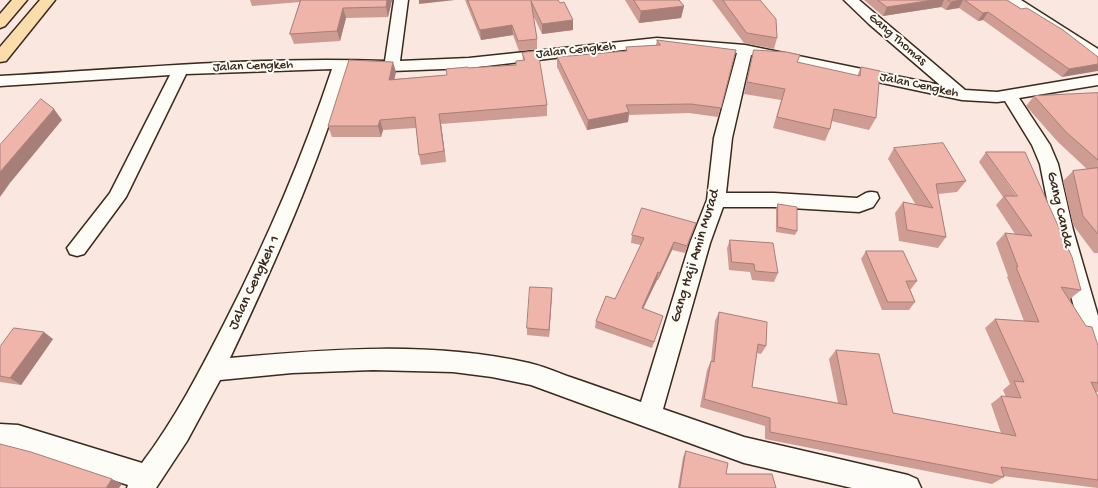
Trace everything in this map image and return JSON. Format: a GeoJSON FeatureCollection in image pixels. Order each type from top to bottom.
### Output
{"type":"FeatureCollection","features":[{"type":"Feature","properties":{"kind":"highway"},"geometry":{"type":"LineString","coordinates":[[0,23],[20,0]]}},
{"type":"Feature","properties":{"kind":"highway"},"geometry":{"type":"LineString","coordinates":[[0,57],[48,0]]}},
{"type":"Feature","properties":{"kind":"street"},"geometry":{"type":"LineString","coordinates":[[392,66],[401,0]]}},
{"type":"Feature","properties":{"kind":"street","name":"Gang Thomas"},"geometry":{"type":"LineString","coordinates":[[851,0],[962,96]]}},
{"type":"Feature","properties":{"kind":"street"},"geometry":{"type":"LineString","coordinates":[[1012,0],[1098,56]]}},
{"type":"Feature","properties":{"kind":"street","name":"Jalan Cengkeh"},"geometry":{"type":"LineString","coordinates":[[0,81],[179,72],[232,67],[341,64],[392,66],[469,62],[656,42],[745,48],[962,96],[982,97],[1009,95],[1096,83]]}},
{"type":"Feature","properties":{"kind":"street","name":"Gang Haji Amin Murad"},"geometry":{"type":"LineString","coordinates":[[649,416],[696,257],[716,200],[723,138],[745,48]]}},
{"type":"Feature","properties":{"kind":"street","name":"Jalan Cengkeh 1"},"geometry":{"type":"LineString","coordinates":[[144,483],[178,431],[213,370],[260,275],[302,176],[341,64]]}},
{"type":"Feature","properties":{"kind":"street"},"geometry":{"type":"LineString","coordinates":[[77,248],[117,197],[179,72]]}},
{"type":"Feature","properties":{"kind":"street","name":"Gang Canda"},"geometry":{"type":"LineString","coordinates":[[1009,95],[1041,145],[1049,164],[1063,230],[1098,355]]}},
{"type":"Feature","properties":{"kind":"street"},"geometry":{"type":"LineString","coordinates":[[716,200],[774,200],[859,204],[866,202],[870,198]]}},
{"type":"Feature","properties":{"kind":"street"},"geometry":{"type":"LineString","coordinates":[[213,370],[298,362],[406,359],[506,368],[531,374],[744,450],[908,488]]}},
{"type":"Feature","properties":{"kind":"street"},"geometry":{"type":"LineString","coordinates":[[0,436],[18,437],[144,483]]}},
{"type":"Feature","properties":{"kind":"building"},"geometry":{"type":"Polygon","coordinates":[[[301,0],[387,0],[386,7],[343,8],[337,31],[290,34],[301,0]]]}},
{"type":"Feature","properties":{"kind":"building"},"geometry":{"type":"Polygon","coordinates":[[[468,0],[558,0],[560,3],[564,2],[573,20],[542,24],[531,1],[537,39],[518,41],[512,25],[480,30],[468,0]]]}},
{"type":"Feature","properties":{"kind":"building"},"geometry":{"type":"Polygon","coordinates":[[[634,0],[679,0],[684,6],[641,11],[634,0]]]}},
{"type":"Feature","properties":{"kind":"building"},"geometry":{"type":"Polygon","coordinates":[[[723,0],[760,0],[776,19],[777,38],[747,33],[723,0]]]}},
{"type":"Feature","properties":{"kind":"building"},"geometry":{"type":"Polygon","coordinates":[[[878,0],[934,0],[887,7],[878,0]]]}},
{"type":"Feature","properties":{"kind":"building"},"geometry":{"type":"Polygon","coordinates":[[[948,0],[960,0],[951,2],[948,0]]]}},
{"type":"Feature","properties":{"kind":"building"},"geometry":{"type":"Polygon","coordinates":[[[965,0],[1007,0],[1021,9],[1027,8],[1063,30],[1098,57],[1098,64],[1069,69],[988,12],[983,13],[965,0]]]}},
{"type":"Feature","properties":{"kind":"building"},"geometry":{"type":"Polygon","coordinates":[[[657,40],[736,50],[721,108],[691,104],[626,105],[629,112],[588,120],[557,57],[627,51],[626,47],[660,45],[657,40]]]}},
{"type":"Feature","properties":{"kind":"building"},"geometry":{"type":"Polygon","coordinates":[[[754,50],[786,52],[800,55],[797,62],[860,76],[861,67],[880,71],[876,118],[834,109],[830,129],[777,117],[785,89],[747,82],[754,50]]]}},
{"type":"Feature","properties":{"kind":"building"},"geometry":{"type":"Polygon","coordinates":[[[538,51],[547,105],[439,114],[444,151],[419,155],[415,117],[380,120],[378,126],[328,126],[349,60],[393,62],[389,80],[447,75],[446,69],[516,65],[516,61],[525,60],[522,53],[538,51]]]}},
{"type":"Feature","properties":{"kind":"building"},"geometry":{"type":"Polygon","coordinates":[[[1098,93],[1098,160],[1066,132],[1034,96],[1098,93]]]}},
{"type":"Feature","properties":{"kind":"building"},"geometry":{"type":"Polygon","coordinates":[[[41,99],[54,109],[0,172],[0,145],[41,99]]]}},
{"type":"Feature","properties":{"kind":"building"},"geometry":{"type":"Polygon","coordinates":[[[943,143],[966,181],[936,184],[946,237],[907,230],[903,202],[933,208],[894,148],[943,143]]]}},
{"type":"Feature","properties":{"kind":"building"},"geometry":{"type":"Polygon","coordinates":[[[986,152],[1025,152],[1072,257],[1081,290],[1061,287],[1086,326],[1092,327],[1098,346],[1098,383],[1091,382],[1098,397],[1098,480],[1001,467],[1004,477],[770,432],[770,418],[704,399],[711,361],[714,362],[719,312],[767,322],[766,346],[758,344],[752,387],[847,405],[836,350],[879,354],[893,413],[1016,436],[1001,396],[1021,398],[1014,381],[1024,382],[995,319],[1039,322],[1016,267],[1018,267],[1005,233],[1032,236],[1004,196],[1017,196],[986,152]]]}},
{"type":"Feature","properties":{"kind":"building"},"geometry":{"type":"Polygon","coordinates":[[[1098,168],[1098,234],[1083,216],[1073,171],[1098,168]]]}},
{"type":"Feature","properties":{"kind":"building"},"geometry":{"type":"Polygon","coordinates":[[[778,204],[797,207],[797,231],[778,227],[778,204]]]}},
{"type":"Feature","properties":{"kind":"building"},"geometry":{"type":"Polygon","coordinates":[[[642,208],[696,223],[687,246],[674,242],[660,273],[658,272],[642,308],[663,316],[654,342],[596,321],[606,296],[615,299],[644,238],[632,235],[642,208]]]}},
{"type":"Feature","properties":{"kind":"building"},"geometry":{"type":"Polygon","coordinates":[[[730,240],[773,243],[778,273],[755,271],[754,264],[732,262],[730,240]]]}},
{"type":"Feature","properties":{"kind":"building"},"geometry":{"type":"Polygon","coordinates":[[[866,251],[903,251],[917,281],[906,281],[915,302],[888,302],[866,251]]]}},
{"type":"Feature","properties":{"kind":"building"},"geometry":{"type":"Polygon","coordinates":[[[530,287],[552,288],[549,330],[527,328],[530,287]]]}},
{"type":"Feature","properties":{"kind":"building"},"geometry":{"type":"Polygon","coordinates":[[[14,328],[44,332],[10,378],[0,376],[0,347],[14,328]]]}},
{"type":"Feature","properties":{"kind":"building"},"geometry":{"type":"Polygon","coordinates":[[[0,444],[31,452],[112,479],[106,488],[0,488],[0,444]]]}},
{"type":"Feature","properties":{"kind":"building"},"geometry":{"type":"Polygon","coordinates":[[[686,451],[728,463],[726,474],[772,474],[776,488],[680,488],[686,451]]]}}]}
